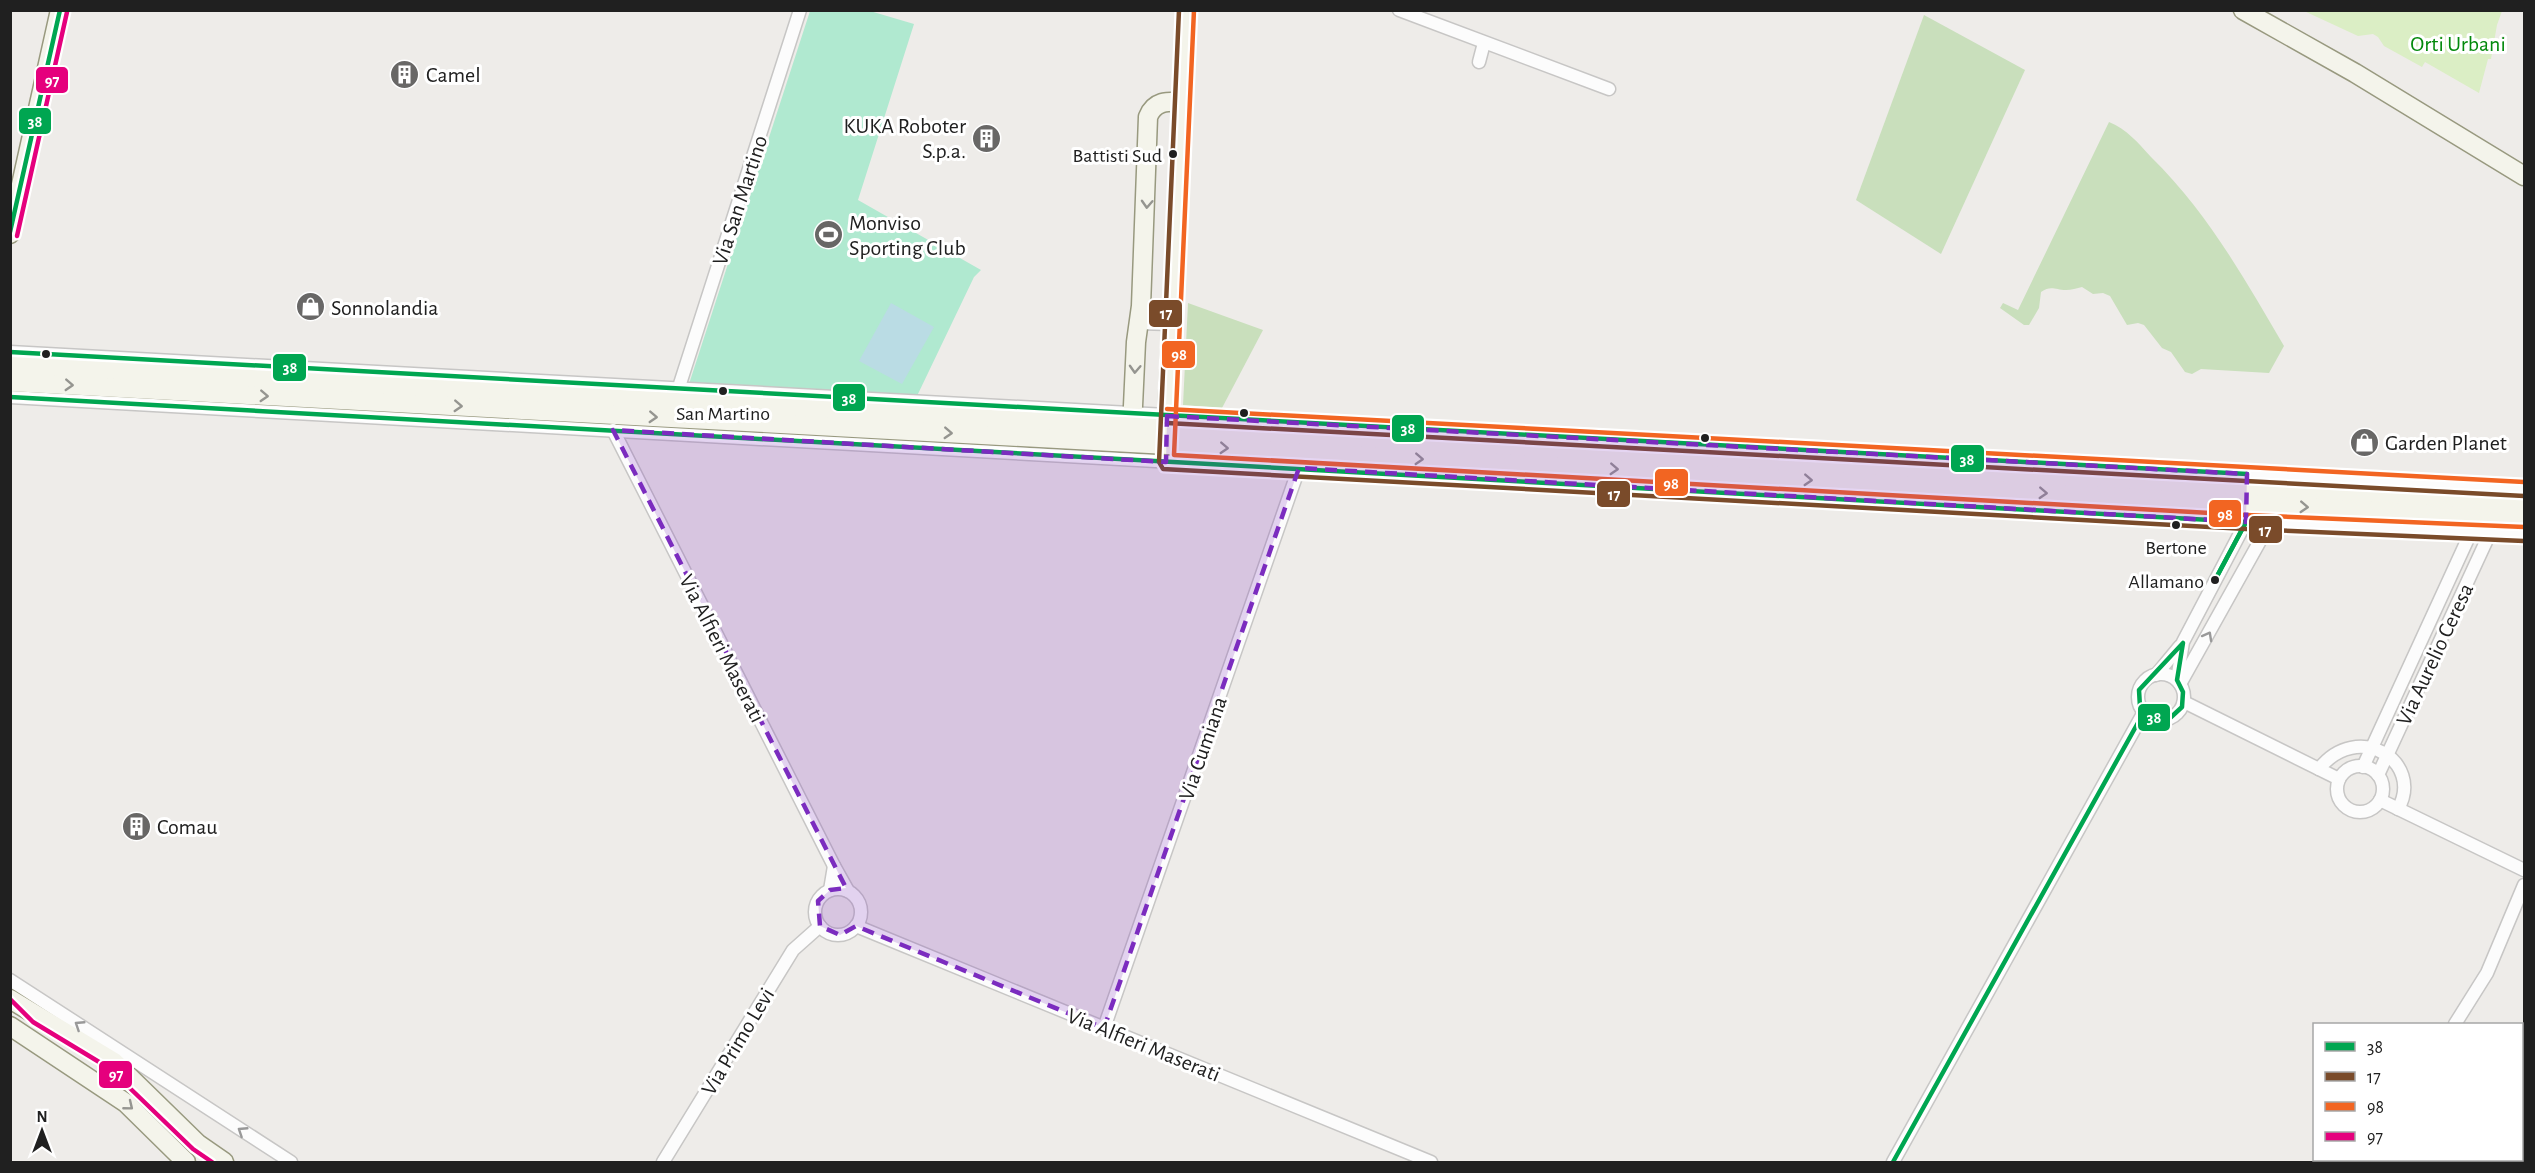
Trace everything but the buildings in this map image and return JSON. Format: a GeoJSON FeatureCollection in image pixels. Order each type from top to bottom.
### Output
{"type":"FeatureCollection","features":[{"type":"Feature","properties":{"kind":"main road"},"geometry":{"type":"LineString","coordinates":[[10,234],[60,10]]}},
{"type":"Feature","properties":{"kind":"main road"},"geometry":{"type":"LineString","coordinates":[[1166,438],[1188,10]]}},
{"type":"Feature","properties":{"kind":"main road"},"geometry":{"type":"LineString","coordinates":[[2243,10],[2355,73],[2524,176]]}},
{"type":"Feature","properties":{"kind":"main road"},"geometry":{"type":"LineString","coordinates":[[1132,420],[1148,186],[1148,117],[1154,106],[1160,103],[1183,102]]}},
{"type":"Feature","properties":{"kind":"main road"},"geometry":{"type":"LineString","coordinates":[[10,366],[1132,420],[1166,438]]}},
{"type":"Feature","properties":{"kind":"main road"},"geometry":{"type":"LineString","coordinates":[[10,382],[2524,502]]}},
{"type":"Feature","properties":{"kind":"main road"},"geometry":{"type":"LineString","coordinates":[[2246,488],[2524,519]]}},
{"type":"Feature","properties":{"kind":"main road"},"geometry":{"type":"LineString","coordinates":[[10,988],[38,1016]]}},
{"type":"Feature","properties":{"kind":"main road"},"geometry":{"type":"LineString","coordinates":[[10,999],[114,1062],[198,1144],[224,1162]]}},
{"type":"Feature","properties":{"kind":"main road"},"geometry":{"type":"LineString","coordinates":[[10,1026],[98,1082],[126,1103],[186,1162]]}},
{"type":"Feature","properties":{"kind":"street","name":"Via San Martino"},"geometry":{"type":"LineString","coordinates":[[678,390],[800,10]]}},
{"type":"Feature","properties":{"kind":"street"},"geometry":{"type":"LineString","coordinates":[[1399,10],[1610,89]]}},
{"type":"Feature","properties":{"kind":"street"},"geometry":{"type":"LineString","coordinates":[[1479,62],[1484,43]]}},
{"type":"Feature","properties":{"kind":"street"},"geometry":{"type":"LineString","coordinates":[[1138,323],[1171,324]]}},
{"type":"Feature","properties":{"kind":"street"},"geometry":{"type":"LineString","coordinates":[[10,352],[678,390],[1132,420]]}},
{"type":"Feature","properties":{"kind":"street"},"geometry":{"type":"LineString","coordinates":[[10,398],[613,430],[1166,438],[1299,468],[2246,522],[2524,534]]}},
{"type":"Feature","properties":{"kind":"street","name":"Via Alfieri Maserati"},"geometry":{"type":"LineString","coordinates":[[613,430],[848,891]]}},
{"type":"Feature","properties":{"kind":"street","name":"Via Cumiana"},"geometry":{"type":"LineString","coordinates":[[1104,1028],[1299,468]]}},
{"type":"Feature","properties":{"kind":"street"},"geometry":{"type":"LineString","coordinates":[[2184,702],[2178,712],[2169,719],[2154,719],[2144,712],[2138,695],[2146,680],[2156,675],[2183,642],[2229,555],[2246,522],[2246,488],[2524,489]]}},
{"type":"Feature","properties":{"kind":"street"},"geometry":{"type":"LineString","coordinates":[[2179,682],[2188,670],[2270,523]]}},
{"type":"Feature","properties":{"kind":"street","name":"Via Aurelio Ceresa"},"geometry":{"type":"LineString","coordinates":[[2363,766],[2471,532]]}},
{"type":"Feature","properties":{"kind":"street","name":"Via Aurelio Ceresa"},"geometry":{"type":"LineString","coordinates":[[2378,775],[2490,532]]}},
{"type":"Feature","properties":{"kind":"street"},"geometry":{"type":"LineString","coordinates":[[2229,555],[2235,587]]}},
{"type":"Feature","properties":{"kind":"street"},"geometry":{"type":"LineString","coordinates":[[2183,642],[2179,682],[2184,702],[2339,779]]}},
{"type":"Feature","properties":{"kind":"street"},"geometry":{"type":"LineString","coordinates":[[2188,670],[2197,710]]}},
{"type":"Feature","properties":{"kind":"street"},"geometry":{"type":"LineString","coordinates":[[2156,675],[2167,675],[2179,682]]}},
{"type":"Feature","properties":{"kind":"street"},"geometry":{"type":"LineString","coordinates":[[1893,1162],[2144,712]]}},
{"type":"Feature","properties":{"kind":"street"},"geometry":{"type":"LineString","coordinates":[[2319,769],[2333,755],[2349,747],[2372,747],[2387,755],[2399,769],[2404,794],[2398,809]]}},
{"type":"Feature","properties":{"kind":"street"},"geometry":{"type":"LineString","coordinates":[[2363,766],[2378,775],[2382,783],[2380,800],[2367,811],[2356,812],[2347,808],[2338,797],[2339,779],[2348,770],[2363,766]]}},
{"type":"Feature","properties":{"kind":"street"},"geometry":{"type":"LineString","coordinates":[[2380,800],[2524,870]]}},
{"type":"Feature","properties":{"kind":"street"},"geometry":{"type":"LineString","coordinates":[[830,890],[848,891],[856,897],[861,908],[861,916],[856,926],[850,931],[840,934],[825,931],[820,926],[815,910],[818,902],[830,890],[834,866]]}},
{"type":"Feature","properties":{"kind":"street"},"geometry":{"type":"LineString","coordinates":[[2456,1023],[2487,973],[2524,885]]}},
{"type":"Feature","properties":{"kind":"street","name":"Via Primo Levi"},"geometry":{"type":"LineString","coordinates":[[663,1162],[793,950],[820,926]]}},
{"type":"Feature","properties":{"kind":"street","name":"Via Alfieri Maserati"},"geometry":{"type":"LineString","coordinates":[[856,926],[1431,1162]]}},
{"type":"Feature","properties":{"kind":"street"},"geometry":{"type":"LineString","coordinates":[[10,980],[291,1162]]}},
{"type":"Feature","properties":{"kind":"highlighted area"},"geometry":{"type":"Polygon","coordinates":[[[1167,416],[2247,474],[2246,522],[1299,468],[1104,1028],[856,926],[840,935],[820,926],[818,901],[830,890],[846,888],[613,430],[1166,462],[1167,416]]]}},
{"type":"Feature","properties":{"kind":"green space","name":"Orti Urbani"},"geometry":{"type":"Polygon","coordinates":[[[2502,10],[2491,59],[2488,59],[2479,93],[2425,62],[2422,67],[2384,46],[2373,34],[2358,36],[2304,11],[2502,10]]]}},
{"type":"Feature","properties":{"kind":"green space","name":"Monviso Sporting Club"},"geometry":{"type":"Polygon","coordinates":[[[810,11],[870,11],[914,24],[858,200],[981,270],[974,277],[917,396],[689,384],[810,11]]]}},
{"type":"Feature","properties":{"kind":"green space"},"geometry":{"type":"Polygon","coordinates":[[[1924,15],[2025,70],[1941,254],[1856,200],[1924,15]]]}},
{"type":"Feature","properties":{"kind":"green space"},"geometry":{"type":"Polygon","coordinates":[[[2109,122],[2132,137],[2171,178],[2208,223],[2224,247],[2284,346],[2269,373],[2201,369],[2192,374],[2185,372],[2171,352],[2162,348],[2144,325],[2138,323],[2127,325],[2110,296],[2103,293],[2093,294],[2082,287],[2066,290],[2050,288],[2041,292],[2039,308],[2029,325],[2024,325],[2000,308],[2003,303],[2018,310],[2109,122]]]}},
{"type":"Feature","properties":{"kind":"green space"},"geometry":{"type":"Polygon","coordinates":[[[1188,303],[1263,330],[1222,408],[1183,405],[1188,303]]]}},
{"type":"Feature","properties":{"kind":"water"},"geometry":{"type":"Polygon","coordinates":[[[891,303],[934,327],[902,384],[859,361],[891,303]]]}},
{"type":"Feature","properties":{"kind":"transit line","name":"38"},"geometry":{"type":"LineString","coordinates":[[10,232],[60,10]]}},
{"type":"Feature","properties":{"kind":"transit line","name":"17"},"geometry":{"type":"LineString","coordinates":[[1179,10],[1159,462],[1163,469],[2246,529],[2524,541]]}},
{"type":"Feature","properties":{"kind":"transit line","name":"98"},"geometry":{"type":"LineString","coordinates":[[1194,10],[1174,455],[2246,515],[2524,527]]}},
{"type":"Feature","properties":{"kind":"transit line","name":"97"},"geometry":{"type":"LineString","coordinates":[[17,236],[67,12]]}},
{"type":"Feature","properties":{"kind":"transit line","name":"38"},"geometry":{"type":"LineString","coordinates":[[10,352],[2247,474]]}},
{"type":"Feature","properties":{"kind":"transit line","name":"38"},"geometry":{"type":"LineString","coordinates":[[10,397],[2246,522]]}},
{"type":"Feature","properties":{"kind":"transit line","name":"98"},"geometry":{"type":"LineString","coordinates":[[1167,409],[2524,482]]}},
{"type":"Feature","properties":{"kind":"transit line","name":"17"},"geometry":{"type":"LineString","coordinates":[[1167,423],[2524,496]]}},
{"type":"Feature","properties":{"kind":"transit line","name":"38"},"geometry":{"type":"LineString","coordinates":[[2215,580],[2246,522]]}},
{"type":"Feature","properties":{"kind":"transit line","name":"38"},"geometry":{"type":"LineString","coordinates":[[2215,580],[2246,522]]}},
{"type":"Feature","properties":{"kind":"transit line","name":"38"},"geometry":{"type":"LineString","coordinates":[[2183,643],[2177,680],[2183,692],[2182,707],[2169,719],[2152,717],[2140,707],[2139,690],[2183,643]]}},
{"type":"Feature","properties":{"kind":"transit line","name":"38"},"geometry":{"type":"LineString","coordinates":[[1893,1162],[2144,712]]}},
{"type":"Feature","properties":{"kind":"transit line","name":"97"},"geometry":{"type":"LineString","coordinates":[[10,999],[33,1022],[109,1068],[193,1149],[212,1162]]}},
{"type":"Feature","properties":{"kind":"place","name":"Camel"},"geometry":{"type":"Point","coordinates":[405,74]}},
{"type":"Feature","properties":{"kind":"place","name":"KUKA Roboter S.p.a."},"geometry":{"type":"Point","coordinates":[987,138]}},
{"type":"Feature","properties":{"kind":"place","name":"Battisti Sud"},"geometry":{"type":"Point","coordinates":[1173,154]}},
{"type":"Feature","properties":{"kind":"place","name":"Monviso Sporting Club"},"geometry":{"type":"Point","coordinates":[828,235]}},
{"type":"Feature","properties":{"kind":"place","name":"Sonnolandia"},"geometry":{"type":"Point","coordinates":[310,307]}},
{"type":"Feature","properties":{"kind":"place","name":"San Martino"},"geometry":{"type":"Point","coordinates":[723,391]}},
{"type":"Feature","properties":{"kind":"place","name":"Garden Planet"},"geometry":{"type":"Point","coordinates":[2364,442]}},
{"type":"Feature","properties":{"kind":"place","name":"Bertone"},"geometry":{"type":"Point","coordinates":[2176,525]}},
{"type":"Feature","properties":{"kind":"place","name":"Allamano"},"geometry":{"type":"Point","coordinates":[2215,580]}},
{"type":"Feature","properties":{"kind":"place","name":"Comau"},"geometry":{"type":"Point","coordinates":[136,826]}}]}
